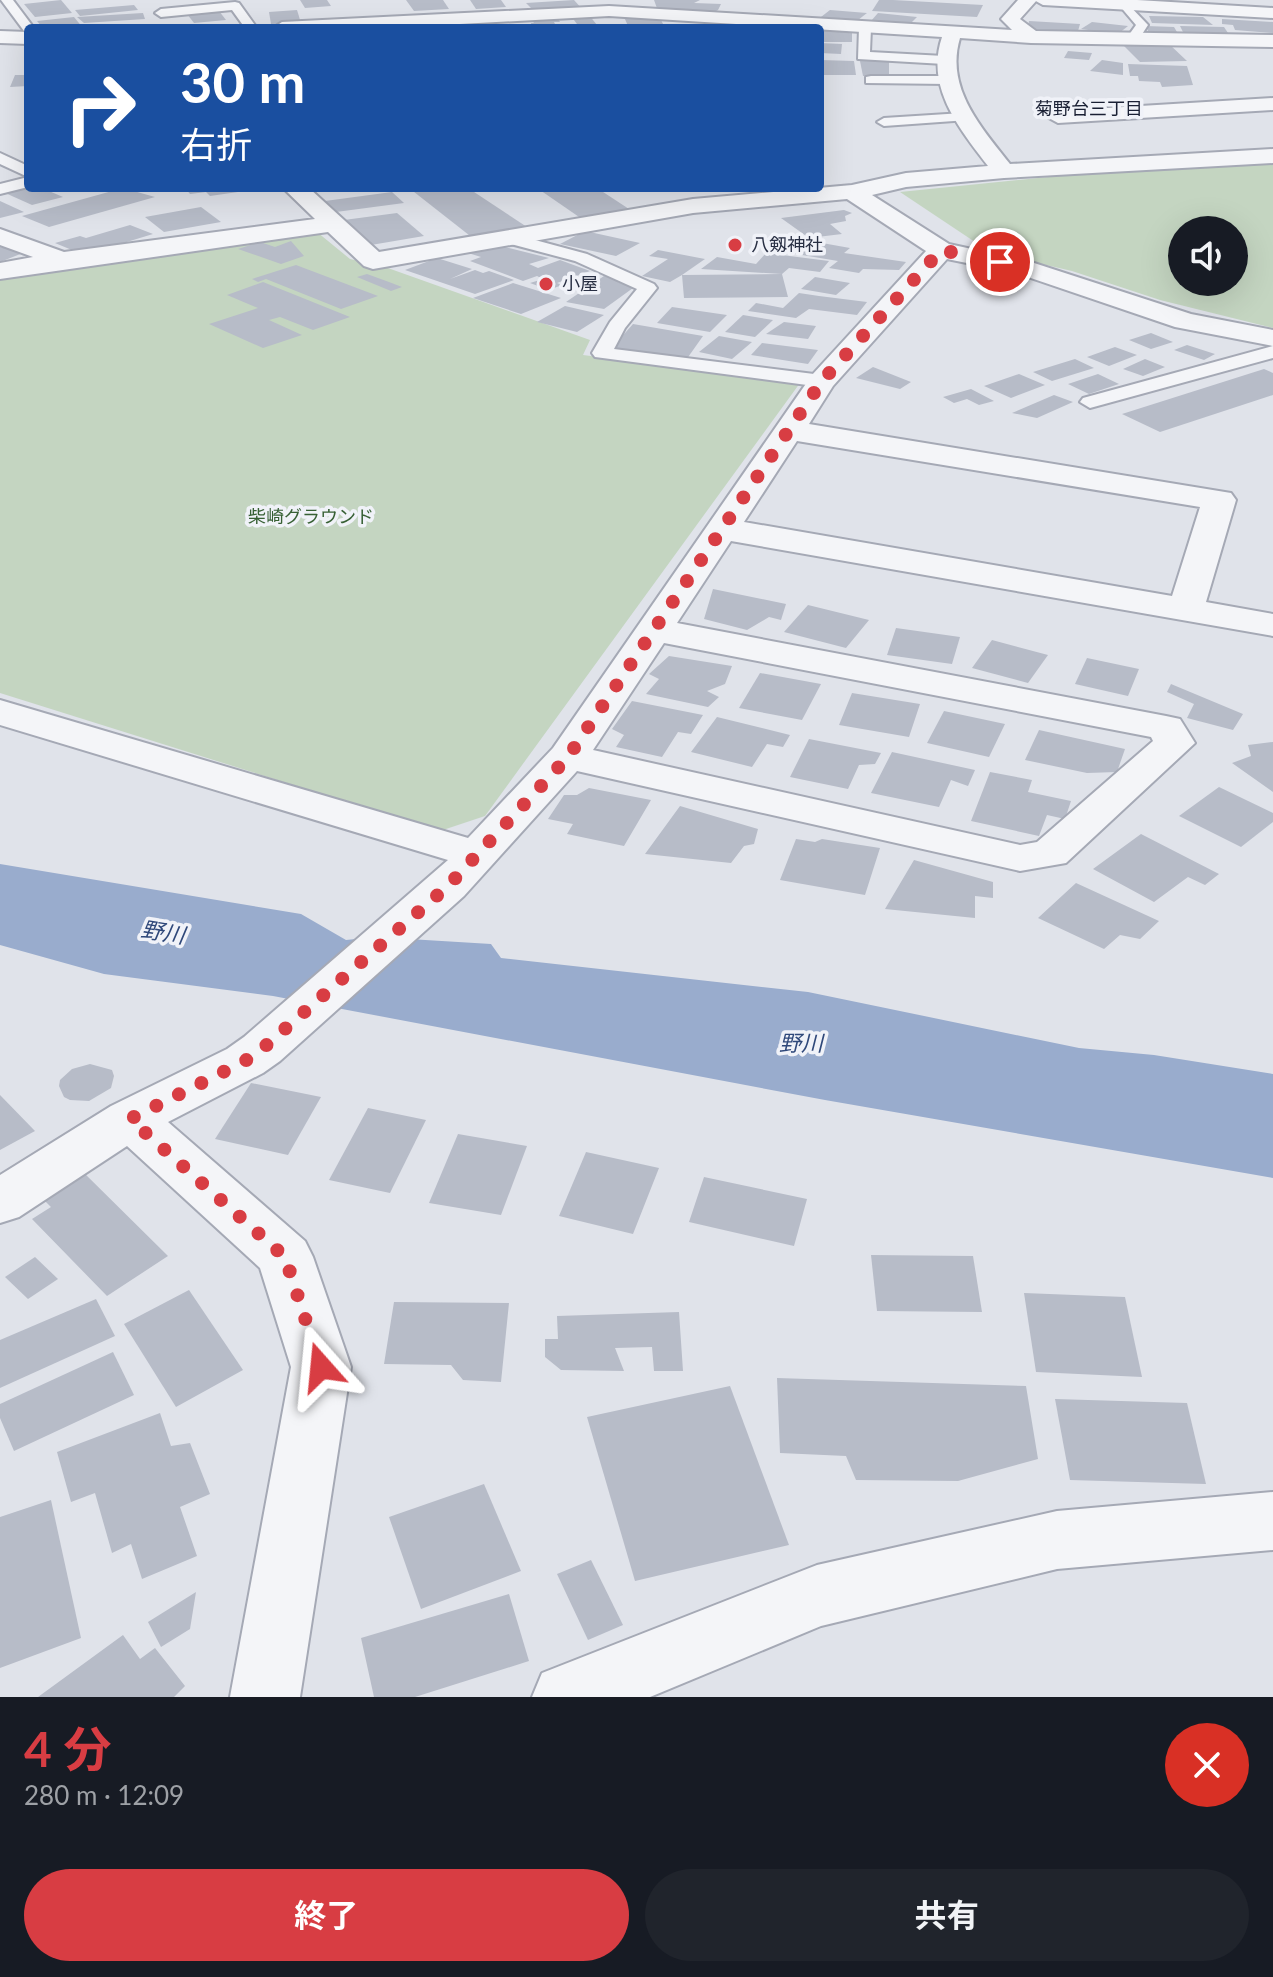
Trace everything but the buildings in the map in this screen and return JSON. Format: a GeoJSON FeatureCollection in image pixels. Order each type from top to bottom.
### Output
{"type":"FeatureCollection","features":[{"type":"Feature","properties":{"kind":"street"},"geometry":{"type":"LineString","coordinates":[[1028,0],[1010,19],[1031,37]]}},
{"type":"Feature","properties":{"kind":"street"},"geometry":{"type":"LineString","coordinates":[[1043,0],[1273,13]]}},
{"type":"Feature","properties":{"kind":"street"},"geometry":{"type":"LineString","coordinates":[[379,24],[611,13],[797,24]]}},
{"type":"Feature","properties":{"kind":"street"},"geometry":{"type":"LineString","coordinates":[[824,26],[1031,37],[1273,41]]}},
{"type":"Feature","properties":{"kind":"street"},"geometry":{"type":"LineString","coordinates":[[952,34],[945,48],[946,70],[963,117],[1004,171]]}},
{"type":"Feature","properties":{"kind":"street"},"geometry":{"type":"LineString","coordinates":[[0,37],[24,38]]}},
{"type":"Feature","properties":{"kind":"street"},"geometry":{"type":"LineString","coordinates":[[1181,40],[1203,58]]}},
{"type":"Feature","properties":{"kind":"street"},"geometry":{"type":"LineString","coordinates":[[1235,86],[1268,106]]}},
{"type":"Feature","properties":{"kind":"street"},"geometry":{"type":"LineString","coordinates":[[1058,117],[1268,106]]}},
{"type":"Feature","properties":{"kind":"street"},"geometry":{"type":"LineString","coordinates":[[299,192],[373,261],[509,238],[689,197],[852,192],[906,180],[1004,171],[1273,156]]}},
{"type":"Feature","properties":{"kind":"street"},"geometry":{"type":"LineString","coordinates":[[852,192],[941,250],[1022,267],[1185,321],[1273,338]]}},
{"type":"Feature","properties":{"kind":"street"},"geometry":{"type":"LineString","coordinates":[[0,271],[334,224]]}},
{"type":"Feature","properties":{"kind":"street"},"geometry":{"type":"LineString","coordinates":[[0,236],[62,260]]}},
{"type":"Feature","properties":{"kind":"street"},"geometry":{"type":"LineString","coordinates":[[0,1202],[130,1119],[245,1061],[262,1049],[462,870],[568,757],[657,630],[822,381],[941,250]]}},
{"type":"Feature","properties":{"kind":"street"},"geometry":{"type":"LineString","coordinates":[[790,430],[1219,500],[1186,609]]}},
{"type":"Feature","properties":{"kind":"street"},"geometry":{"type":"LineString","coordinates":[[724,529],[1273,625]]}},
{"type":"Feature","properties":{"kind":"street"},"geometry":{"type":"LineString","coordinates":[[568,757],[1020,858],[1050,854],[1175,743],[1166,728],[657,630]]}},
{"type":"Feature","properties":{"kind":"street"},"geometry":{"type":"LineString","coordinates":[[0,712],[462,870]]}},
{"type":"Feature","properties":{"kind":"street"},"geometry":{"type":"LineString","coordinates":[[130,1119],[285,1257],[321,1367],[265,1697]]}},
{"type":"Feature","properties":{"kind":"street"},"geometry":{"type":"LineString","coordinates":[[567,1697],[817,1596],[1057,1540],[1273,1521]]}},
{"type":"Feature","properties":{"kind":"lane"},"geometry":{"type":"LineString","coordinates":[[7,0],[25,24]]}},
{"type":"Feature","properties":{"kind":"lane"},"geometry":{"type":"LineString","coordinates":[[1125,5],[1142,25],[1132,39]]}},
{"type":"Feature","properties":{"kind":"lane"},"geometry":{"type":"LineString","coordinates":[[175,24],[156,9],[235,6],[248,24]]}},
{"type":"Feature","properties":{"kind":"lane"},"geometry":{"type":"LineString","coordinates":[[865,28],[863,56],[946,70]]}},
{"type":"Feature","properties":{"kind":"lane"},"geometry":{"type":"LineString","coordinates":[[871,80],[946,70]]}},
{"type":"Feature","properties":{"kind":"lane"},"geometry":{"type":"LineString","coordinates":[[884,122],[963,117]]}},
{"type":"Feature","properties":{"kind":"lane"},"geometry":{"type":"LineString","coordinates":[[0,158],[24,170]]}},
{"type":"Feature","properties":{"kind":"lane"},"geometry":{"type":"LineString","coordinates":[[0,189],[24,183]]}},
{"type":"Feature","properties":{"kind":"lane"},"geometry":{"type":"LineString","coordinates":[[509,238],[576,255],[623,273],[648,288],[617,326],[602,353],[822,381]]}},
{"type":"Feature","properties":{"kind":"lane"},"geometry":{"type":"LineString","coordinates":[[1090,402],[1273,352]]}},
{"type":"Feature","properties":{"kind":"green space"},"geometry":{"type":"Polygon","coordinates":[[[1273,161],[1273,328],[1160,300],[1072,271],[990,252],[900,192],[1088,173],[1273,161]]]}},
{"type":"Feature","properties":{"kind":"green space","name":"柴崎グラウンド"},"geometry":{"type":"Polygon","coordinates":[[[317,232],[350,259],[385,267],[590,340],[583,355],[800,383],[485,816],[440,831],[0,693],[0,280],[60,267],[317,232]]]}},
{"type":"Feature","properties":{"kind":"water","name":"野川"},"geometry":{"type":"Polygon","coordinates":[[[0,864],[301,914],[346,940],[376,937],[491,944],[501,958],[808,992],[1079,1048],[1154,1055],[1273,1074],[1273,1178],[825,1100],[273,996],[104,974],[0,945],[0,864]]]}},
{"type":"Feature","properties":{"kind":"place","name":"八剱神社"},"geometry":{"type":"Point","coordinates":[735,245]}},
{"type":"Feature","properties":{"kind":"place","name":"小屋"},"geometry":{"type":"Point","coordinates":[546,284]}},
{"type":"Feature","properties":{"kind":"district","name":"菊野台三丁目"},"geometry":{"type":"Point","coordinates":[1089,109]}},
{"type":"Feature","properties":{"kind":"route"},"geometry":{"type":"LineString","coordinates":[[321,1367],[285,1257],[130,1119],[245,1061],[262,1049],[448,886],[568,757],[657,630],[822,381],[941,250],[1000,262]]}}]}
